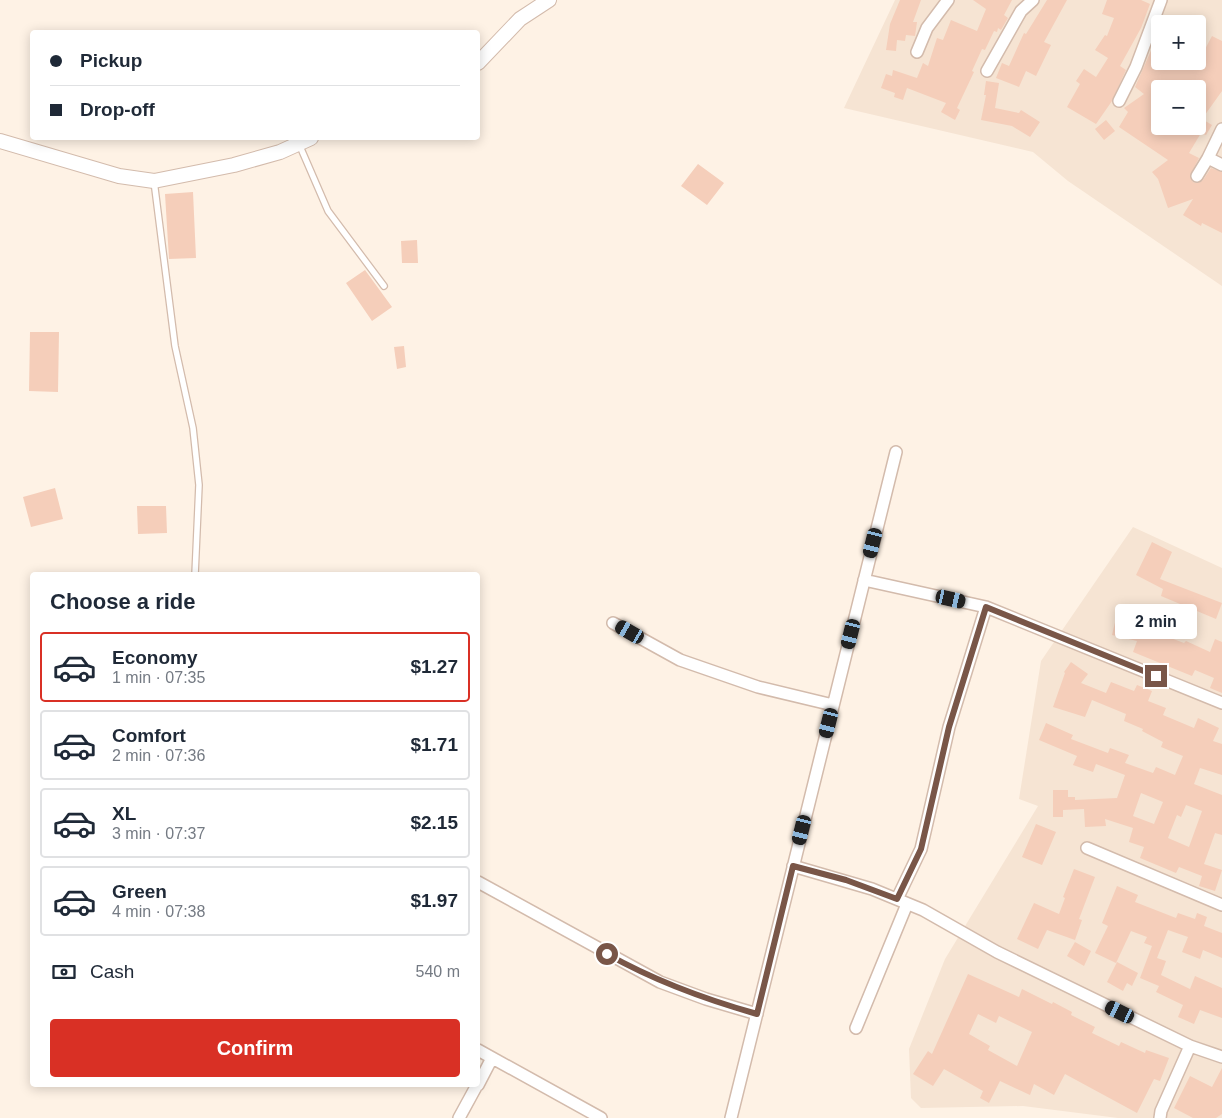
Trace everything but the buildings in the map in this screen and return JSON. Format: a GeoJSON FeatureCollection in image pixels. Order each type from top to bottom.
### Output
{"type":"FeatureCollection","features":[{"type":"Feature","properties":{"kind":"street"},"geometry":{"type":"LineString","coordinates":[[480,61],[520,19],[549,0]]}},
{"type":"Feature","properties":{"kind":"street"},"geometry":{"type":"LineString","coordinates":[[917,52],[927,28],[948,0]]}},
{"type":"Feature","properties":{"kind":"street"},"geometry":{"type":"LineString","coordinates":[[987,71],[1021,11],[1033,0]]}},
{"type":"Feature","properties":{"kind":"street"},"geometry":{"type":"LineString","coordinates":[[1119,101],[1136,67],[1161,0]]}},
{"type":"Feature","properties":{"kind":"street"},"geometry":{"type":"LineString","coordinates":[[1197,176],[1222,129]]}},
{"type":"Feature","properties":{"kind":"street"},"geometry":{"type":"LineString","coordinates":[[0,141],[119,176],[154,180],[234,165],[280,152],[305,141]]}},
{"type":"Feature","properties":{"kind":"street"},"geometry":{"type":"LineString","coordinates":[[1208,158],[1222,166]]}},
{"type":"Feature","properties":{"kind":"street"},"geometry":{"type":"LineString","coordinates":[[731,1118],[896,452]]}},
{"type":"Feature","properties":{"kind":"street"},"geometry":{"type":"LineString","coordinates":[[864,580],[986,607],[1222,704]]}},
{"type":"Feature","properties":{"kind":"street"},"geometry":{"type":"LineString","coordinates":[[856,1028],[921,849],[949,727],[986,607]]}},
{"type":"Feature","properties":{"kind":"street"},"geometry":{"type":"LineString","coordinates":[[613,622],[680,660],[758,687],[833,705]]}},
{"type":"Feature","properties":{"kind":"street"},"geometry":{"type":"LineString","coordinates":[[1087,848],[1222,905]]}},
{"type":"Feature","properties":{"kind":"street"},"geometry":{"type":"LineString","coordinates":[[793,866],[846,880],[902,901],[948,923],[997,952],[1190,1046],[1222,1057]]}},
{"type":"Feature","properties":{"kind":"street"},"geometry":{"type":"LineString","coordinates":[[480,883],[660,982],[706,999],[757,1014]]}},
{"type":"Feature","properties":{"kind":"street"},"geometry":{"type":"LineString","coordinates":[[1160,1118],[1161,1111],[1190,1046]]}},
{"type":"Feature","properties":{"kind":"street"},"geometry":{"type":"LineString","coordinates":[[480,1051],[601,1118]]}},
{"type":"Feature","properties":{"kind":"street"},"geometry":{"type":"LineString","coordinates":[[480,1080],[492,1058]]}},
{"type":"Feature","properties":{"kind":"street"},"geometry":{"type":"LineString","coordinates":[[459,1118],[476,1087]]}},
{"type":"Feature","properties":{"kind":"lane"},"geometry":{"type":"LineString","coordinates":[[305,141],[328,211],[384,286]]}},
{"type":"Feature","properties":{"kind":"lane"},"geometry":{"type":"LineString","coordinates":[[154,180],[175,346],[193,428],[199,485],[195,572]]}},
{"type":"Feature","properties":{"kind":"shaded area"},"geometry":{"type":"Polygon","coordinates":[[[895,0],[1222,0],[1222,286],[1068,181],[1033,152],[844,108],[895,0]]]}},
{"type":"Feature","properties":{"kind":"shaded area"},"geometry":{"type":"Polygon","coordinates":[[[1133,527],[1222,568],[1222,1118],[1118,1118],[1023,1106],[921,1108],[911,1098],[909,1049],[945,959],[1038,806],[1019,799],[1041,661],[1133,527]]]}},
{"type":"Feature","properties":{"kind":"route"},"geometry":{"type":"LineString","coordinates":[[607,954],[660,982],[706,999],[757,1014],[793,866],[846,880],[897,899],[921,849],[949,727],[986,607],[1156,676]]}}]}
